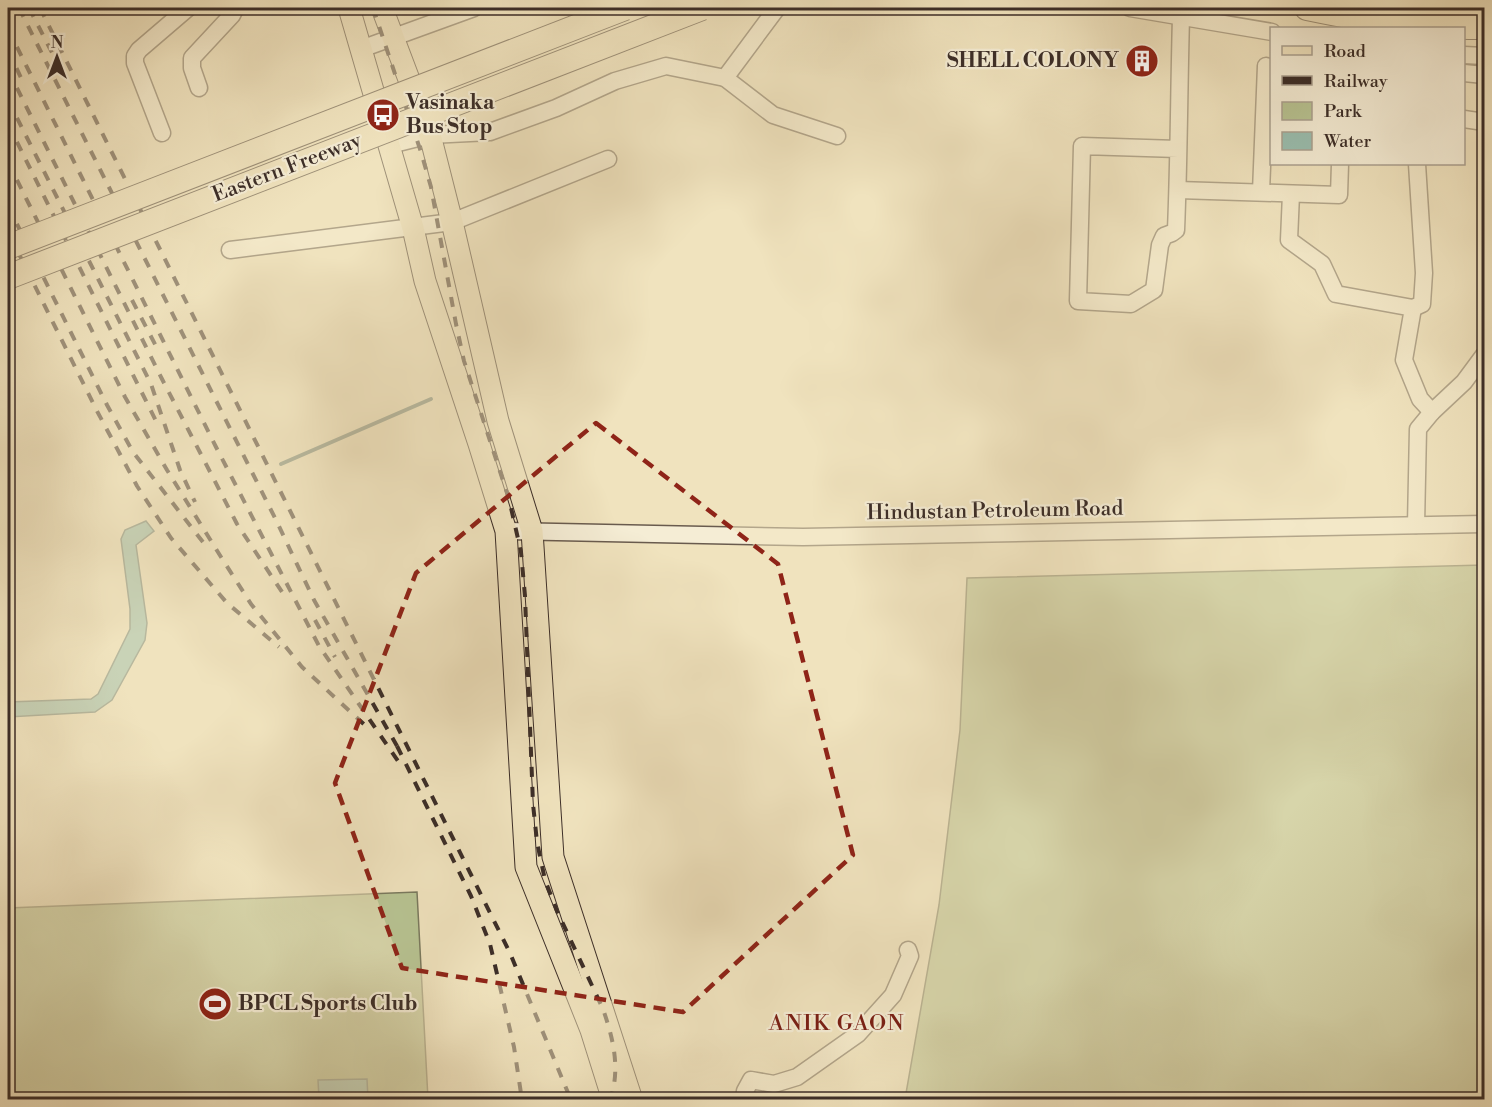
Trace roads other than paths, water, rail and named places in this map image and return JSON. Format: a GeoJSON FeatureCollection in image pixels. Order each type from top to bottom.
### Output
{"type":"FeatureCollection","features":[{"type":"Feature","properties":{"kind":"highway","name":"Eastern Freeway"},"geometry":{"type":"LineString","coordinates":[[8,247],[625,8]]}},
{"type":"Feature","properties":{"kind":"highway","name":"Eastern Freeway"},"geometry":{"type":"LineString","coordinates":[[8,277],[702,8]]}},
{"type":"Feature","properties":{"kind":"highway"},"geometry":{"type":"LineString","coordinates":[[1307,8],[1397,24],[1485,27]]}},
{"type":"Feature","properties":{"kind":"main road"},"geometry":{"type":"LineString","coordinates":[[351,8],[413,228],[425,281],[507,537],[526,867],[591,1030],[614,1100]]}},
{"type":"Feature","properties":{"kind":"main road"},"geometry":{"type":"LineString","coordinates":[[382,8],[430,135],[498,421],[532,538],[553,857],[632,1100]]}},
{"type":"Feature","properties":{"kind":"street"},"geometry":{"type":"LineString","coordinates":[[162,133],[135,63],[135,56],[188,8]]}},
{"type":"Feature","properties":{"kind":"street"},"geometry":{"type":"LineString","coordinates":[[199,88],[192,68],[192,58],[232,15],[234,8]]}},
{"type":"Feature","properties":{"kind":"street"},"geometry":{"type":"LineString","coordinates":[[361,49],[474,8]]}},
{"type":"Feature","properties":{"kind":"street"},"geometry":{"type":"LineString","coordinates":[[725,78],[777,8]]}},
{"type":"Feature","properties":{"kind":"street"},"geometry":{"type":"LineString","coordinates":[[1130,8],[1270,32]]}},
{"type":"Feature","properties":{"kind":"street"},"geometry":{"type":"LineString","coordinates":[[1178,149],[1082,146],[1078,301],[1131,304],[1155,290],[1160,245],[1164,236],[1176,230],[1178,190],[1180,16]]}},
{"type":"Feature","properties":{"kind":"street"},"geometry":{"type":"LineString","coordinates":[[1465,55],[1485,56]]}},
{"type":"Feature","properties":{"kind":"street"},"geometry":{"type":"LineString","coordinates":[[390,145],[430,135],[490,132],[555,108],[615,81],[666,66],[725,78],[773,115],[837,136]]}},
{"type":"Feature","properties":{"kind":"street"},"geometry":{"type":"LineString","coordinates":[[1261,192],[1266,66]]}},
{"type":"Feature","properties":{"kind":"street"},"geometry":{"type":"LineString","coordinates":[[1465,73],[1485,75]]}},
{"type":"Feature","properties":{"kind":"street"},"geometry":{"type":"LineString","coordinates":[[1465,119],[1483,122]]}},
{"type":"Feature","properties":{"kind":"street"},"geometry":{"type":"LineString","coordinates":[[230,250],[452,222],[608,159]]}},
{"type":"Feature","properties":{"kind":"street"},"geometry":{"type":"LineString","coordinates":[[1178,190],[1339,195],[1340,165]]}},
{"type":"Feature","properties":{"kind":"street"},"geometry":{"type":"LineString","coordinates":[[1291,194],[1289,240],[1322,264],[1336,294],[1413,308],[1422,304],[1424,273],[1417,165]]}},
{"type":"Feature","properties":{"kind":"street"},"geometry":{"type":"LineString","coordinates":[[1413,308],[1404,360],[1420,399],[1432,412]]}},
{"type":"Feature","properties":{"kind":"street"},"geometry":{"type":"LineString","coordinates":[[1416,525],[1418,429],[1432,412],[1464,382],[1485,355]]}},
{"type":"Feature","properties":{"kind":"street","name":"Hindustan Petroleum Road"},"geometry":{"type":"LineString","coordinates":[[507,537],[803,537],[1485,524]]}},
{"type":"Feature","properties":{"kind":"street"},"geometry":{"type":"LineString","coordinates":[[744,1100],[751,1080],[774,1084],[797,1077],[858,1034],[893,995],[910,956],[908,950]]}},
{"type":"Feature","properties":{"kind":"water"},"geometry":{"type":"Polygon","coordinates":[[[146,521],[154,531],[136,545],[147,623],[145,640],[112,700],[95,712],[8,717],[8,702],[91,699],[98,694],[130,629],[130,609],[121,539],[125,530],[146,521]]]}},
{"type":"Feature","properties":{"kind":"water"},"geometry":{"type":"Polygon","coordinates":[[[367,1079],[368,1099],[319,1099],[318,1080],[367,1079]]]}},
{"type":"Feature","properties":{"kind":"waterway"},"geometry":{"type":"LineString","coordinates":[[281,464],[431,399]]}},
{"type":"Feature","properties":{"kind":"railway"},"geometry":{"type":"LineString","coordinates":[[19,8],[314,600],[397,746]]}},
{"type":"Feature","properties":{"kind":"railway"},"geometry":{"type":"LineString","coordinates":[[29,8],[62,72]]}},
{"type":"Feature","properties":{"kind":"railway"},"geometry":{"type":"LineString","coordinates":[[40,8],[510,953],[571,1100]]}},
{"type":"Feature","properties":{"kind":"railway"},"geometry":{"type":"LineString","coordinates":[[373,8],[431,187],[464,361],[509,499],[521,552],[525,596],[533,804],[537,842],[545,880],[603,1009],[610,1031],[615,1065],[610,1100]]}},
{"type":"Feature","properties":{"kind":"railway"},"geometry":{"type":"LineString","coordinates":[[8,29],[216,447],[319,646],[398,761]]}},
{"type":"Feature","properties":{"kind":"railway"},"geometry":{"type":"LineString","coordinates":[[8,50],[22,80]]}},
{"type":"Feature","properties":{"kind":"railway"},"geometry":{"type":"LineString","coordinates":[[8,70],[237,524],[286,598]]}},
{"type":"Feature","properties":{"kind":"railway"},"geometry":{"type":"LineString","coordinates":[[8,100],[151,384],[180,470],[195,502]]}},
{"type":"Feature","properties":{"kind":"railway"},"geometry":{"type":"LineString","coordinates":[[8,124],[158,425]]}},
{"type":"Feature","properties":{"kind":"railway"},"geometry":{"type":"LineString","coordinates":[[8,162],[125,397],[221,557],[251,604],[302,667],[369,729]]}},
{"type":"Feature","properties":{"kind":"railway"},"geometry":{"type":"LineString","coordinates":[[8,206],[107,405],[133,452],[206,546]]}},
{"type":"Feature","properties":{"kind":"railway"},"geometry":{"type":"LineString","coordinates":[[8,232],[137,486],[171,538],[227,603],[279,647]]}},
{"type":"Feature","properties":{"kind":"railway"},"geometry":{"type":"LineString","coordinates":[[132,300],[157,348]]}},
{"type":"Feature","properties":{"kind":"railway"},"geometry":{"type":"LineString","coordinates":[[315,620],[335,657]]}},
{"type":"Feature","properties":{"kind":"railway"},"geometry":{"type":"LineString","coordinates":[[397,746],[471,896],[490,944],[514,1047],[522,1100]]}},
{"type":"Feature","properties":{"kind":"place","name":"SHELL COLONY"},"geometry":{"type":"Point","coordinates":[1142,61]}},
{"type":"Feature","properties":{"kind":"place","name":"Vasinaka Bus Stop"},"geometry":{"type":"Point","coordinates":[383,115]}},
{"type":"Feature","properties":{"kind":"place","name":"BPCL Sports Club"},"geometry":{"type":"Point","coordinates":[215,1004]}},
{"type":"Feature","properties":{"kind":"district","name":"ANIK GAON"},"geometry":{"type":"Point","coordinates":[837,1023]}}]}
